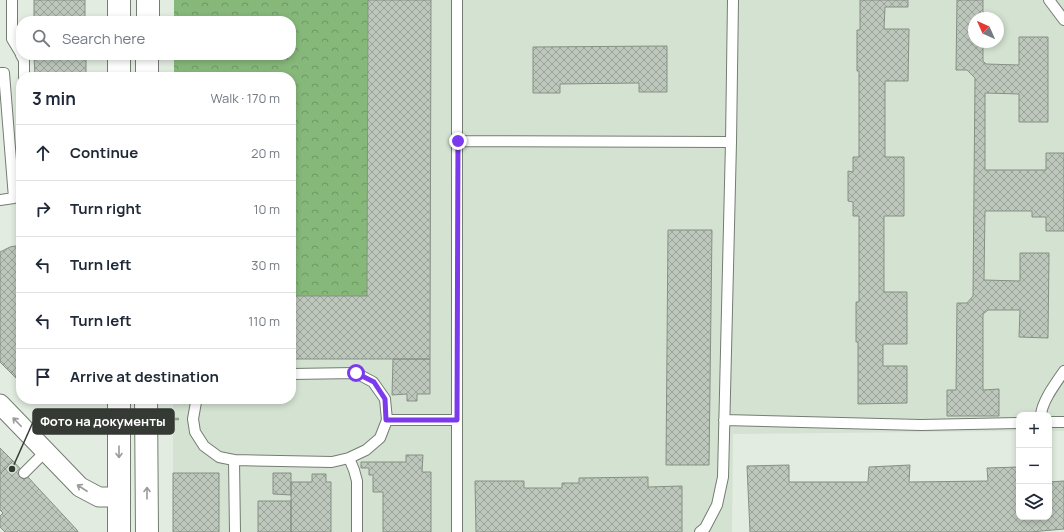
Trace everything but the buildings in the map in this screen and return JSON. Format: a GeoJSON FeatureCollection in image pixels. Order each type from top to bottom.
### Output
{"type":"FeatureCollection","features":[{"type":"Feature","properties":{"kind":"main road"},"geometry":{"type":"LineString","coordinates":[[119,0],[119,16]]}},
{"type":"Feature","properties":{"kind":"main road"},"geometry":{"type":"LineString","coordinates":[[148,0],[148,16]]}},
{"type":"Feature","properties":{"kind":"main road"},"geometry":{"type":"LineString","coordinates":[[119,60],[119,72]]}},
{"type":"Feature","properties":{"kind":"main road"},"geometry":{"type":"LineString","coordinates":[[147,60],[147,72]]}},
{"type":"Feature","properties":{"kind":"main road"},"geometry":{"type":"LineString","coordinates":[[119,404],[119,532]]}},
{"type":"Feature","properties":{"kind":"main road"},"geometry":{"type":"LineString","coordinates":[[146,404],[147,532]]}},
{"type":"Feature","properties":{"kind":"street"},"geometry":{"type":"LineString","coordinates":[[0,404],[80,487],[99,497],[119,497]]}},
{"type":"Feature","properties":{"kind":"lane"},"geometry":{"type":"LineString","coordinates":[[12,0],[12,39],[16,46]]}},
{"type":"Feature","properties":{"kind":"lane"},"geometry":{"type":"LineString","coordinates":[[457,0],[457,532]]}},
{"type":"Feature","properties":{"kind":"lane"},"geometry":{"type":"LineString","coordinates":[[700,532],[705,528],[717,505],[723,477],[733,0]]}},
{"type":"Feature","properties":{"kind":"lane"},"geometry":{"type":"LineString","coordinates":[[1049,0],[1064,20]]}},
{"type":"Feature","properties":{"kind":"lane"},"geometry":{"type":"LineString","coordinates":[[24,60],[24,72]]}},
{"type":"Feature","properties":{"kind":"lane"},"geometry":{"type":"LineString","coordinates":[[0,73],[4,73],[4,130],[14,198],[0,200]]}},
{"type":"Feature","properties":{"kind":"lane"},"geometry":{"type":"LineString","coordinates":[[458,141],[731,142]]}},
{"type":"Feature","properties":{"kind":"lane"},"geometry":{"type":"LineString","coordinates":[[1041,412],[1046,399],[1064,371]]}},
{"type":"Feature","properties":{"kind":"lane"},"geometry":{"type":"LineString","coordinates":[[196,404],[193,419],[195,432],[204,446],[219,457],[234,460],[332,462],[349,458],[366,450],[380,438],[386,420],[385,399],[374,382],[356,373],[296,374]]}},
{"type":"Feature","properties":{"kind":"lane"},"geometry":{"type":"LineString","coordinates":[[386,420],[457,420]]}},
{"type":"Feature","properties":{"kind":"lane"},"geometry":{"type":"LineString","coordinates":[[724,420],[921,426],[1016,423]]}},
{"type":"Feature","properties":{"kind":"lane"},"geometry":{"type":"LineString","coordinates":[[1052,422],[1064,422]]}},
{"type":"Feature","properties":{"kind":"lane"},"geometry":{"type":"LineString","coordinates":[[24,473],[45,452]]}},
{"type":"Feature","properties":{"kind":"lane"},"geometry":{"type":"LineString","coordinates":[[349,458],[357,481],[357,532]]}},
{"type":"Feature","properties":{"kind":"lane"},"geometry":{"type":"LineString","coordinates":[[234,460],[234,532]]}},
{"type":"Feature","properties":{"kind":"shaded area"},"geometry":{"type":"Polygon","coordinates":[[[174,0],[1064,0],[1064,431],[1052,431],[1052,412],[1016,412],[1016,431],[733,434],[732,532],[173,532],[173,404],[296,404],[296,72],[174,72],[174,60],[296,60],[296,16],[174,16],[174,0]]]}},
{"type":"Feature","properties":{"kind":"green space"},"geometry":{"type":"Polygon","coordinates":[[[174,0],[368,0],[367,296],[296,296],[296,72],[174,72],[174,60],[296,60],[296,16],[174,16],[174,0]]]}},
{"type":"Feature","properties":{"kind":"place","name":"Фото на документы"},"geometry":{"type":"Point","coordinates":[12,469]}},
{"type":"Feature","properties":{"kind":"route"},"geometry":{"type":"LineString","coordinates":[[356,373],[374,382],[385,399],[386,420],[457,420],[458,141]]}}]}
